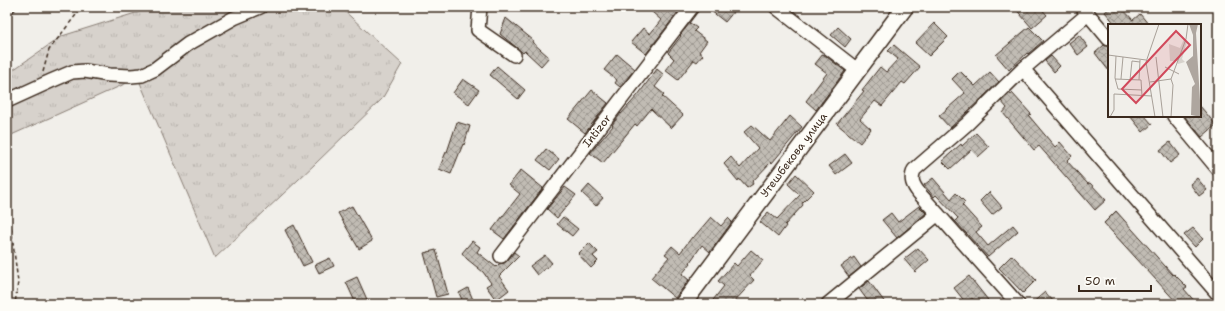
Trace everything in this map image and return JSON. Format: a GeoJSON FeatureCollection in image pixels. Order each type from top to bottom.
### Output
{"type":"FeatureCollection","features":[{"type":"Feature","properties":{"kind":"main road","name":"Утешбекова улица"},"geometry":{"type":"LineString","coordinates":[[683,304],[905,7]]}},
{"type":"Feature","properties":{"kind":"street"},"geometry":{"type":"LineString","coordinates":[[7,101],[72,72],[86,71],[109,75],[142,75],[156,69],[188,44],[234,18],[260,7]]}},
{"type":"Feature","properties":{"kind":"street"},"geometry":{"type":"LineString","coordinates":[[480,7],[478,30],[514,55]]}},
{"type":"Feature","properties":{"kind":"street","name":"Intizor"},"geometry":{"type":"LineString","coordinates":[[501,256],[692,7]]}},
{"type":"Feature","properties":{"kind":"street"},"geometry":{"type":"LineString","coordinates":[[776,7],[857,70]]}},
{"type":"Feature","properties":{"kind":"street"},"geometry":{"type":"LineString","coordinates":[[1018,304],[938,214],[913,184],[911,176],[914,170],[967,124],[1085,10],[1108,38]]}},
{"type":"Feature","properties":{"kind":"street"},"geometry":{"type":"LineString","coordinates":[[1023,70],[1218,294]]}},
{"type":"Feature","properties":{"kind":"street"},"geometry":{"type":"LineString","coordinates":[[1175,117],[1218,169]]}},
{"type":"Feature","properties":{"kind":"street"},"geometry":{"type":"LineString","coordinates":[[828,304],[938,214]]}},
{"type":"Feature","properties":{"kind":"path"},"geometry":{"type":"LineString","coordinates":[[7,16],[18,7]]}},
{"type":"Feature","properties":{"kind":"path"},"geometry":{"type":"LineString","coordinates":[[43,72],[49,50],[82,7]]}},
{"type":"Feature","properties":{"kind":"path"},"geometry":{"type":"LineString","coordinates":[[7,222],[11,228],[18,282],[15,304]]}},
{"type":"Feature","properties":{"kind":"green space"},"geometry":{"type":"Polygon","coordinates":[[[152,7],[340,7],[402,64],[382,99],[215,258],[138,78],[7,137],[7,74],[62,36],[152,7]]]}},
{"type":"Feature","properties":{"kind":"building"},"geometry":{"type":"Polygon","coordinates":[[[656,7],[671,7],[678,12],[646,54],[631,42],[643,28],[650,34],[661,20],[652,12],[656,7]]]}},
{"type":"Feature","properties":{"kind":"building"},"geometry":{"type":"Polygon","coordinates":[[[706,7],[730,7],[735,10],[725,22],[706,7]]]}},
{"type":"Feature","properties":{"kind":"building"},"geometry":{"type":"Polygon","coordinates":[[[1014,7],[1040,7],[1047,15],[1032,28],[1014,7]]]}},
{"type":"Feature","properties":{"kind":"building"},"geometry":{"type":"Polygon","coordinates":[[[1111,7],[1121,7],[1133,20],[1140,14],[1148,24],[1115,24],[1105,12],[1111,7]]]}},
{"type":"Feature","properties":{"kind":"building"},"geometry":{"type":"Polygon","coordinates":[[[506,18],[533,40],[532,42],[549,57],[541,66],[525,51],[523,53],[500,34],[506,18]]]}},
{"type":"Feature","properties":{"kind":"building"},"geometry":{"type":"Polygon","coordinates":[[[690,23],[697,28],[694,31],[707,41],[699,52],[703,55],[697,62],[694,60],[678,80],[665,70],[674,59],[668,53],[690,23]]]}},
{"type":"Feature","properties":{"kind":"building"},"geometry":{"type":"Polygon","coordinates":[[[934,23],[948,37],[929,56],[915,43],[934,23]]]}},
{"type":"Feature","properties":{"kind":"building"},"geometry":{"type":"Polygon","coordinates":[[[838,27],[851,39],[845,47],[831,35],[838,27]]]}},
{"type":"Feature","properties":{"kind":"building"},"geometry":{"type":"Polygon","coordinates":[[[1029,27],[1043,41],[1028,54],[1027,53],[1009,70],[996,55],[1029,27]]]}},
{"type":"Feature","properties":{"kind":"building"},"geometry":{"type":"Polygon","coordinates":[[[1079,35],[1088,47],[1078,55],[1069,43],[1079,35]]]}},
{"type":"Feature","properties":{"kind":"building"},"geometry":{"type":"Polygon","coordinates":[[[894,45],[920,67],[905,84],[902,82],[882,106],[875,101],[860,119],[871,129],[860,143],[837,124],[864,91],[862,90],[880,67],[886,72],[898,59],[888,51],[894,45]]]}},
{"type":"Feature","properties":{"kind":"building"},"geometry":{"type":"Polygon","coordinates":[[[1104,45],[1108,47],[1108,70],[1095,53],[1104,45]]]}},
{"type":"Feature","properties":{"kind":"building"},"geometry":{"type":"Polygon","coordinates":[[[617,54],[635,69],[620,87],[615,83],[617,80],[604,70],[617,54]]]}},
{"type":"Feature","properties":{"kind":"building"},"geometry":{"type":"Polygon","coordinates":[[[823,54],[845,71],[816,110],[806,101],[827,73],[815,64],[823,54]]]}},
{"type":"Feature","properties":{"kind":"building"},"geometry":{"type":"Polygon","coordinates":[[[1051,56],[1060,66],[1054,72],[1045,61],[1051,56]]]}},
{"type":"Feature","properties":{"kind":"building"},"geometry":{"type":"Polygon","coordinates":[[[497,66],[525,90],[518,99],[490,75],[497,66]]]}},
{"type":"Feature","properties":{"kind":"building"},"geometry":{"type":"Polygon","coordinates":[[[657,69],[664,75],[655,87],[664,94],[662,96],[683,115],[671,128],[651,109],[637,126],[635,124],[603,163],[590,153],[613,126],[612,125],[621,113],[638,95],[657,69]]]}},
{"type":"Feature","properties":{"kind":"building"},"geometry":{"type":"Polygon","coordinates":[[[960,71],[975,86],[990,72],[999,82],[950,128],[939,116],[965,93],[952,79],[960,71]]]}},
{"type":"Feature","properties":{"kind":"building"},"geometry":{"type":"Polygon","coordinates":[[[463,79],[479,90],[469,104],[453,93],[463,79]]]}},
{"type":"Feature","properties":{"kind":"building"},"geometry":{"type":"Polygon","coordinates":[[[592,90],[608,103],[585,133],[568,119],[592,90]]]}},
{"type":"Feature","properties":{"kind":"building"},"geometry":{"type":"Polygon","coordinates":[[[1010,93],[1011,95],[1012,93],[1031,114],[1029,116],[1055,147],[1060,142],[1072,156],[1067,161],[1088,184],[1090,183],[1106,200],[1095,210],[1039,146],[1034,150],[1003,113],[1007,108],[1001,101],[1010,93]]]}},
{"type":"Feature","properties":{"kind":"building"},"geometry":{"type":"Polygon","coordinates":[[[1201,107],[1216,125],[1202,137],[1185,117],[1201,117],[1201,107]]]}},
{"type":"Feature","properties":{"kind":"building"},"geometry":{"type":"Polygon","coordinates":[[[790,116],[802,127],[772,163],[771,162],[752,182],[753,184],[747,188],[739,179],[738,181],[724,164],[731,157],[740,168],[758,148],[744,132],[752,125],[770,141],[790,116]]]}},
{"type":"Feature","properties":{"kind":"building"},"geometry":{"type":"Polygon","coordinates":[[[1131,117],[1146,117],[1152,124],[1143,132],[1131,117]]]}},
{"type":"Feature","properties":{"kind":"building"},"geometry":{"type":"Polygon","coordinates":[[[457,122],[470,126],[464,145],[463,144],[451,174],[439,169],[447,152],[457,122]]]}},
{"type":"Feature","properties":{"kind":"building"},"geometry":{"type":"Polygon","coordinates":[[[976,133],[989,147],[978,157],[971,150],[950,169],[942,161],[976,133]]]}},
{"type":"Feature","properties":{"kind":"building"},"geometry":{"type":"Polygon","coordinates":[[[1170,142],[1180,155],[1170,163],[1160,150],[1170,142]]]}},
{"type":"Feature","properties":{"kind":"building"},"geometry":{"type":"Polygon","coordinates":[[[546,149],[559,159],[550,170],[537,160],[546,149]]]}},
{"type":"Feature","properties":{"kind":"building"},"geometry":{"type":"Polygon","coordinates":[[[845,154],[852,163],[836,175],[829,166],[845,154]]]}},
{"type":"Feature","properties":{"kind":"building"},"geometry":{"type":"Polygon","coordinates":[[[521,170],[543,188],[504,239],[492,230],[520,194],[509,185],[521,170]]]}},
{"type":"Feature","properties":{"kind":"building"},"geometry":{"type":"Polygon","coordinates":[[[796,174],[814,191],[802,203],[803,205],[785,225],[786,226],[778,237],[760,222],[768,212],[777,219],[800,195],[788,184],[796,174]]]}},
{"type":"Feature","properties":{"kind":"building"},"geometry":{"type":"Polygon","coordinates":[[[933,178],[951,199],[956,193],[965,202],[962,205],[982,227],[976,232],[988,246],[1013,225],[1018,231],[988,257],[955,221],[958,218],[936,195],[934,197],[924,185],[933,178]]]}},
{"type":"Feature","properties":{"kind":"building"},"geometry":{"type":"Polygon","coordinates":[[[1197,178],[1207,190],[1199,196],[1190,184],[1197,178]]]}},
{"type":"Feature","properties":{"kind":"building"},"geometry":{"type":"Polygon","coordinates":[[[589,185],[603,198],[596,206],[582,193],[589,185]]]}},
{"type":"Feature","properties":{"kind":"building"},"geometry":{"type":"Polygon","coordinates":[[[565,187],[576,195],[557,218],[547,209],[565,187]]]}},
{"type":"Feature","properties":{"kind":"building"},"geometry":{"type":"Polygon","coordinates":[[[989,192],[1002,207],[992,215],[980,201],[989,192]]]}},
{"type":"Feature","properties":{"kind":"building"},"geometry":{"type":"Polygon","coordinates":[[[352,206],[372,241],[359,249],[338,213],[352,206]]]}},
{"type":"Feature","properties":{"kind":"building"},"geometry":{"type":"Polygon","coordinates":[[[919,206],[926,213],[897,238],[882,220],[891,213],[898,222],[919,206]]]}},
{"type":"Feature","properties":{"kind":"building"},"geometry":{"type":"Polygon","coordinates":[[[1116,211],[1173,275],[1174,274],[1187,287],[1184,289],[1197,304],[1178,304],[1104,223],[1116,211]]]}},
{"type":"Feature","properties":{"kind":"building"},"geometry":{"type":"Polygon","coordinates":[[[563,217],[578,229],[572,236],[557,224],[563,217]]]}},
{"type":"Feature","properties":{"kind":"building"},"geometry":{"type":"Polygon","coordinates":[[[711,217],[721,226],[728,218],[732,222],[710,252],[702,245],[682,274],[689,280],[675,298],[651,278],[669,257],[665,254],[672,246],[680,253],[692,237],[693,238],[711,217]]]}},
{"type":"Feature","properties":{"kind":"building"},"geometry":{"type":"Polygon","coordinates":[[[294,225],[312,262],[303,266],[285,230],[294,225]]]}},
{"type":"Feature","properties":{"kind":"building"},"geometry":{"type":"Polygon","coordinates":[[[1193,228],[1203,239],[1195,247],[1184,235],[1193,228]]]}},
{"type":"Feature","properties":{"kind":"building"},"geometry":{"type":"Polygon","coordinates":[[[472,241],[480,247],[477,252],[496,267],[507,261],[514,252],[519,256],[499,276],[509,290],[496,300],[486,286],[491,283],[483,272],[462,253],[472,241]]]}},
{"type":"Feature","properties":{"kind":"building"},"geometry":{"type":"Polygon","coordinates":[[[589,243],[598,252],[593,256],[598,261],[591,268],[578,254],[589,243]]]}},
{"type":"Feature","properties":{"kind":"building"},"geometry":{"type":"Polygon","coordinates":[[[918,248],[929,260],[915,272],[904,259],[918,248]]]}},
{"type":"Feature","properties":{"kind":"building"},"geometry":{"type":"Polygon","coordinates":[[[436,250],[448,294],[436,297],[424,253],[436,250]]]}},
{"type":"Feature","properties":{"kind":"building"},"geometry":{"type":"Polygon","coordinates":[[[751,250],[763,260],[750,276],[754,280],[732,304],[710,304],[724,286],[718,281],[734,263],[737,266],[751,250]]]}},
{"type":"Feature","properties":{"kind":"building"},"geometry":{"type":"Polygon","coordinates":[[[545,255],[552,263],[537,275],[530,266],[545,255]]]}},
{"type":"Feature","properties":{"kind":"building"},"geometry":{"type":"Polygon","coordinates":[[[1012,255],[1036,280],[1023,293],[999,268],[1012,255]]]}},
{"type":"Feature","properties":{"kind":"building"},"geometry":{"type":"Polygon","coordinates":[[[854,257],[861,267],[849,277],[841,266],[854,257]]]}},
{"type":"Feature","properties":{"kind":"building"},"geometry":{"type":"Polygon","coordinates":[[[330,258],[334,266],[319,273],[315,265],[330,258]]]}},
{"type":"Feature","properties":{"kind":"building"},"geometry":{"type":"Polygon","coordinates":[[[969,276],[988,300],[983,304],[977,304],[972,298],[966,303],[954,288],[969,276]]]}},
{"type":"Feature","properties":{"kind":"building"},"geometry":{"type":"Polygon","coordinates":[[[357,277],[369,304],[356,304],[346,282],[357,277]]]}},
{"type":"Feature","properties":{"kind":"building"},"geometry":{"type":"Polygon","coordinates":[[[869,281],[886,304],[870,304],[859,289],[869,281]]]}},
{"type":"Feature","properties":{"kind":"building"},"geometry":{"type":"Polygon","coordinates":[[[468,288],[474,302],[464,304],[459,293],[468,288]]]}},
{"type":"Feature","properties":{"kind":"building"},"geometry":{"type":"Polygon","coordinates":[[[1045,292],[1056,304],[1031,304],[1045,292]]]}}]}
